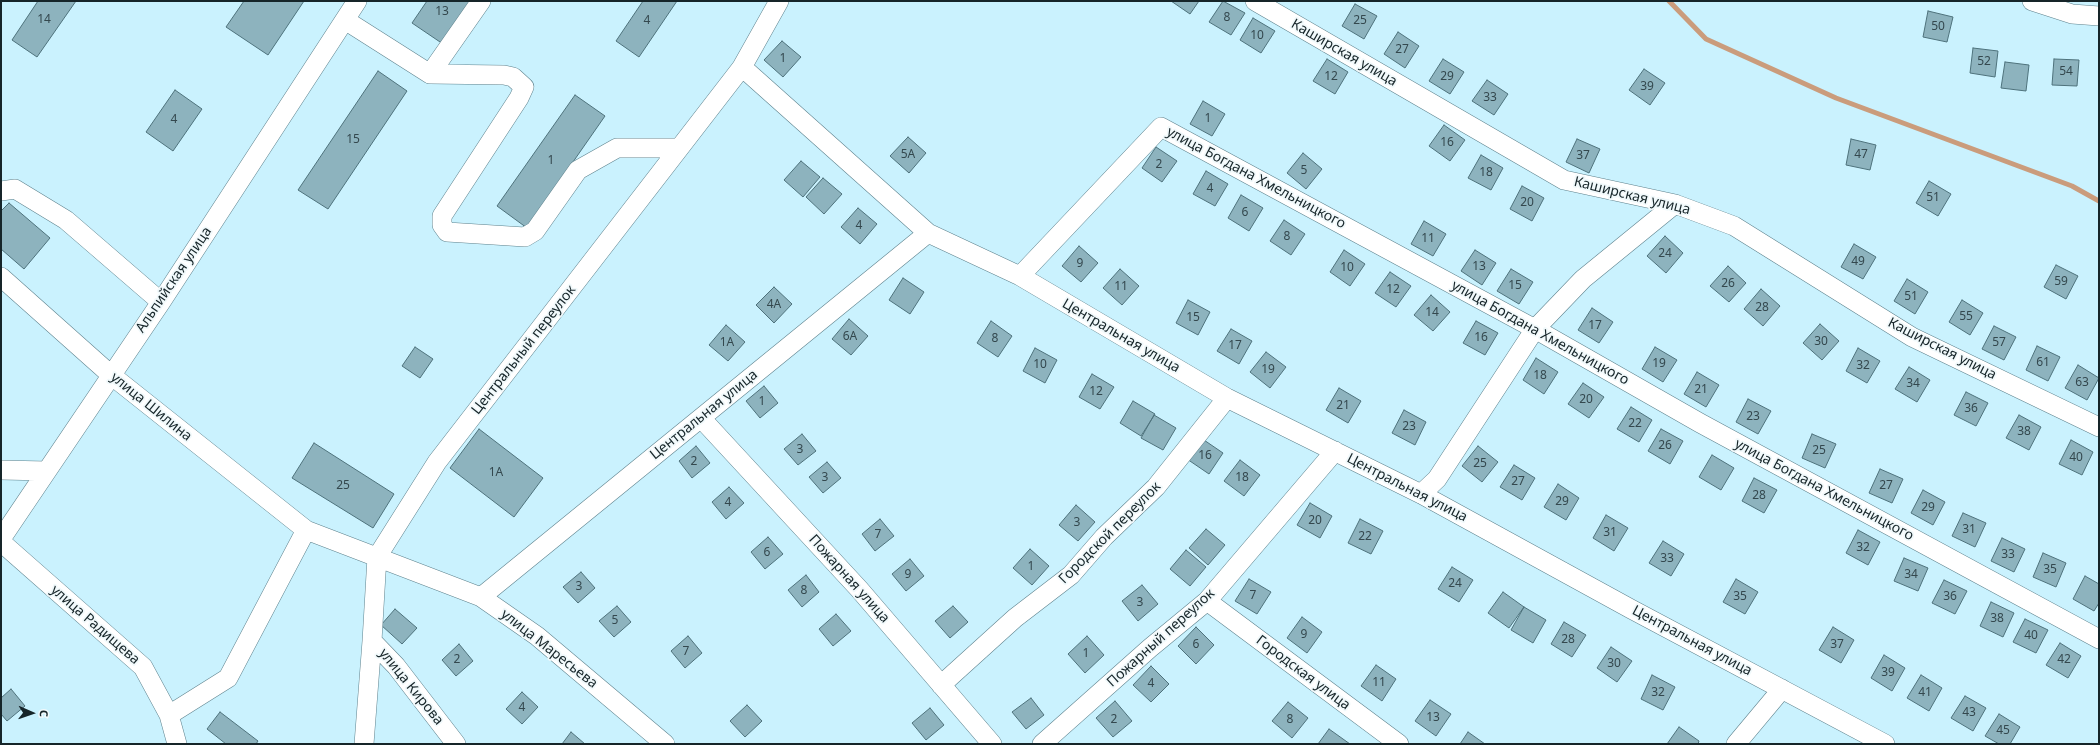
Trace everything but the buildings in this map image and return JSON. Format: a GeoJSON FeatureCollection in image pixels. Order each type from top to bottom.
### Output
{"type":"FeatureCollection","features":[{"type":"Feature","properties":{"kind":"street","name":"Альпийская улица"},"geometry":{"type":"LineString","coordinates":[[1,541],[161,302],[357,1]]}},
{"type":"Feature","properties":{"kind":"street"},"geometry":{"type":"LineString","coordinates":[[430,74],[481,1]]}},
{"type":"Feature","properties":{"kind":"street","name":"Центральный переулок"},"geometry":{"type":"LineString","coordinates":[[377,557],[437,462],[742,67],[779,1]]}},
{"type":"Feature","properties":{"kind":"street","name":"Каширская улица"},"geometry":{"type":"LineString","coordinates":[[1255,1],[1564,180],[1675,204],[1734,226],[1912,337],[2099,427]]}},
{"type":"Feature","properties":{"kind":"street"},"geometry":{"type":"LineString","coordinates":[[2032,1],[2072,14],[2099,16]]}},
{"type":"Feature","properties":{"kind":"street"},"geometry":{"type":"LineString","coordinates":[[345,20],[430,74],[504,75],[514,77],[524,87],[519,98],[442,216],[442,225],[447,232],[526,237],[535,231],[578,170],[591,162],[617,148],[679,148]]}},
{"type":"Feature","properties":{"kind":"street","name":"Центральная улица"},"geometry":{"type":"LineString","coordinates":[[742,67],[928,233],[1020,276],[1227,398],[1421,494],[1631,609],[1885,744]]}},
{"type":"Feature","properties":{"kind":"street","name":"улица Богдана Хмельницкого"},"geometry":{"type":"LineString","coordinates":[[1020,276],[1161,127],[1535,329],[1700,423],[2099,639]]}},
{"type":"Feature","properties":{"kind":"street"},"geometry":{"type":"LineString","coordinates":[[1,191],[14,189],[66,220],[161,302]]}},
{"type":"Feature","properties":{"kind":"street"},"geometry":{"type":"LineString","coordinates":[[1421,494],[1437,480],[1535,329],[1584,279],[1675,204]]}},
{"type":"Feature","properties":{"kind":"street","name":"Центральная улица"},"geometry":{"type":"LineString","coordinates":[[480,597],[928,233]]}},
{"type":"Feature","properties":{"kind":"street","name":"улица Шилина"},"geometry":{"type":"LineString","coordinates":[[1,278],[111,375],[306,530],[377,557]]}},
{"type":"Feature","properties":{"kind":"street","name":"Городской переулок"},"geometry":{"type":"LineString","coordinates":[[941,684],[1015,618],[1071,576],[1104,537],[1156,487],[1227,398]]}},
{"type":"Feature","properties":{"kind":"street","name":"Пожарная улица"},"geometry":{"type":"LineString","coordinates":[[701,418],[859,589],[992,744]]}},
{"type":"Feature","properties":{"kind":"street","name":"Пожарный переулок"},"geometry":{"type":"LineString","coordinates":[[1042,744],[1150,648],[1207,601],[1335,451]]}},
{"type":"Feature","properties":{"kind":"street"},"geometry":{"type":"LineString","coordinates":[[1,470],[47,471]]}},
{"type":"Feature","properties":{"kind":"street"},"geometry":{"type":"LineString","coordinates":[[169,715],[228,678],[306,530]]}},
{"type":"Feature","properties":{"kind":"street","name":"улица Радищева"},"geometry":{"type":"LineString","coordinates":[[1,541],[143,667],[169,715],[176,744]]}},
{"type":"Feature","properties":{"kind":"street","name":"улица Маресьева"},"geometry":{"type":"LineString","coordinates":[[377,557],[480,597],[537,636],[665,744]]}},
{"type":"Feature","properties":{"kind":"street","name":"улица Кирова"},"geometry":{"type":"LineString","coordinates":[[377,557],[372,641],[396,666],[456,744]]}},
{"type":"Feature","properties":{"kind":"street","name":"Городская улица"},"geometry":{"type":"LineString","coordinates":[[1207,601],[1399,744]]}},
{"type":"Feature","properties":{"kind":"street"},"geometry":{"type":"LineString","coordinates":[[364,744],[372,641]]}},
{"type":"Feature","properties":{"kind":"street"},"geometry":{"type":"LineString","coordinates":[[1736,744],[1782,689]]}},
{"type":"Feature","properties":{"kind":"waterway"},"geometry":{"type":"LineString","coordinates":[[1669,1],[1706,39],[1836,98],[2072,186],[2099,201]]}}]}
